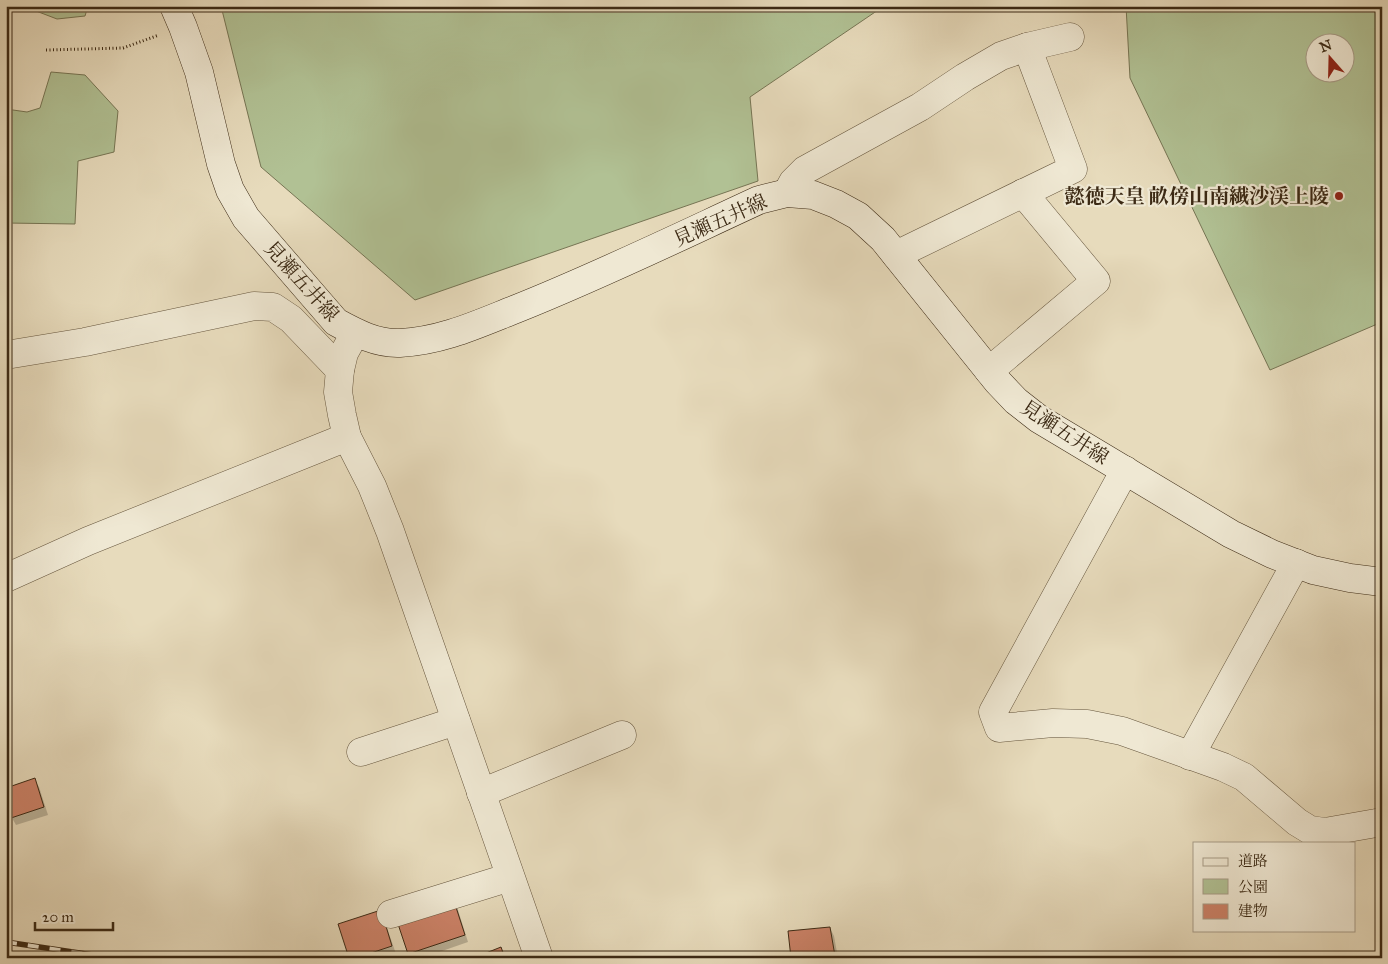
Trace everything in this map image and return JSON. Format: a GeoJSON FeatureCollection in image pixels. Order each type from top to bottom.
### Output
{"type":"FeatureCollection","features":[{"type":"Feature","properties":{"kind":"street","name":"見瀬五井線"},"geometry":{"type":"LineString","coordinates":[[178,17],[199,72],[221,164],[230,190],[246,218],[336,322],[355,333],[377,340],[398,343],[429,340],[456,333],[593,278],[759,200],[786,193],[813,195],[836,204],[858,216],[883,239],[988,371],[1016,401],[1040,419],[1231,534],[1272,554],[1313,570],[1350,578],[1382,582]]}},
{"type":"Feature","properties":{"kind":"street"},"geometry":{"type":"LineString","coordinates":[[786,193],[793,182],[805,170],[920,107],[982,66],[1027,47],[1070,37]]}},
{"type":"Feature","properties":{"kind":"street"},"geometry":{"type":"LineString","coordinates":[[896,255],[1073,169],[1027,47]]}},
{"type":"Feature","properties":{"kind":"street"},"geometry":{"type":"LineString","coordinates":[[988,371],[1096,281],[1023,193]]}},
{"type":"Feature","properties":{"kind":"street"},"geometry":{"type":"LineString","coordinates":[[6,355],[85,342],[254,306],[273,307],[291,318],[340,370]]}},
{"type":"Feature","properties":{"kind":"street"},"geometry":{"type":"LineString","coordinates":[[355,333],[344,354],[338,392],[347,437],[372,486],[390,531],[539,958]]}},
{"type":"Feature","properties":{"kind":"street"},"geometry":{"type":"LineString","coordinates":[[6,578],[88,540],[347,437]]}},
{"type":"Feature","properties":{"kind":"street"},"geometry":{"type":"LineString","coordinates":[[1125,470],[993,712],[999,728],[1053,723],[1087,724],[1122,731],[1244,777],[1297,822],[1310,830],[1325,832],[1382,822]]}},
{"type":"Feature","properties":{"kind":"street"},"geometry":{"type":"LineString","coordinates":[[1190,756],[1296,563]]}},
{"type":"Feature","properties":{"kind":"street"},"geometry":{"type":"LineString","coordinates":[[361,752],[456,721]]}},
{"type":"Feature","properties":{"kind":"street"},"geometry":{"type":"LineString","coordinates":[[481,793],[622,735]]}},
{"type":"Feature","properties":{"kind":"street"},"geometry":{"type":"LineString","coordinates":[[391,914],[510,877]]}},
{"type":"Feature","properties":{"kind":"path"},"geometry":{"type":"LineString","coordinates":[[46,50],[123,48],[178,17]]}},
{"type":"Feature","properties":{"kind":"green space"},"geometry":{"type":"Polygon","coordinates":[[[23,6],[88,6],[85,16],[57,19],[23,6]]]}},
{"type":"Feature","properties":{"kind":"green space"},"geometry":{"type":"Polygon","coordinates":[[[221,6],[884,6],[750,97],[758,181],[415,300],[261,167],[221,6]]]}},
{"type":"Feature","properties":{"kind":"green space"},"geometry":{"type":"Polygon","coordinates":[[[1126,6],[1382,6],[1382,322],[1270,370],[1130,78],[1126,6]]]}},
{"type":"Feature","properties":{"kind":"green space"},"geometry":{"type":"Polygon","coordinates":[[[51,72],[85,75],[118,111],[114,152],[78,161],[75,224],[6,223],[6,109],[27,112],[40,108],[51,72]]]}},
{"type":"Feature","properties":{"kind":"building"},"geometry":{"type":"Polygon","coordinates":[[[35,778],[44,807],[11,818],[6,805],[6,788],[35,778]]]}},
{"type":"Feature","properties":{"kind":"building"},"geometry":{"type":"Polygon","coordinates":[[[454,901],[465,935],[408,954],[397,921],[454,901]]]}},
{"type":"Feature","properties":{"kind":"building"},"geometry":{"type":"Polygon","coordinates":[[[381,910],[392,946],[356,958],[349,958],[338,924],[381,910]]]}},
{"type":"Feature","properties":{"kind":"building"},"geometry":{"type":"Polygon","coordinates":[[[830,927],[835,956],[791,958],[788,931],[830,927]]]}},
{"type":"Feature","properties":{"kind":"building"},"geometry":{"type":"Polygon","coordinates":[[[501,947],[505,958],[482,958],[481,955],[501,947]]]}},
{"type":"Feature","properties":{"kind":"railway"},"geometry":{"type":"LineString","coordinates":[[6,942],[113,958]]}},
{"type":"Feature","properties":{"kind":"railway"},"geometry":{"type":"LineString","coordinates":[[6,956],[21,958]]}},
{"type":"Feature","properties":{"kind":"place","name":"懿徳天皇 畝傍山南繊沙渓上陵"},"geometry":{"type":"Point","coordinates":[1339,196]}}]}
